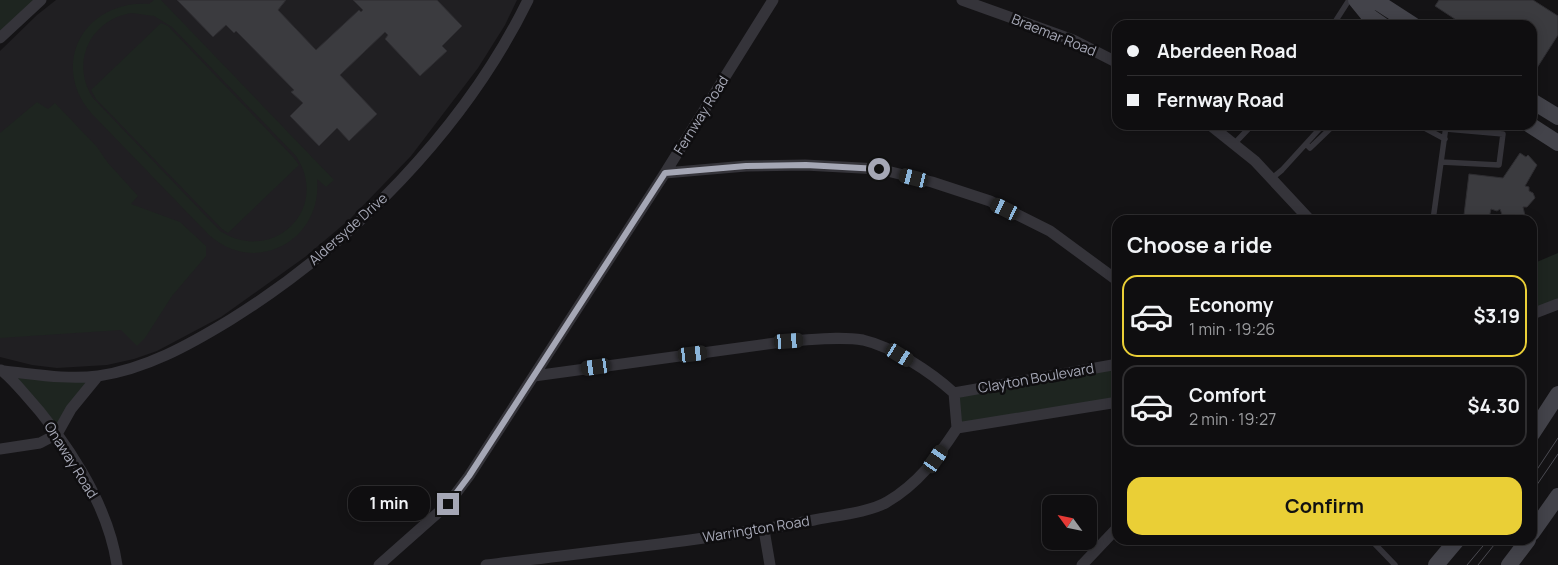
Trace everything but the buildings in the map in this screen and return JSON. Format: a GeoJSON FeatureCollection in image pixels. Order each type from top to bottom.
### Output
{"type":"FeatureCollection","features":[{"type":"Feature","properties":{"kind":"main road"},"geometry":{"type":"LineString","coordinates":[[1356,0],[1375,20]]}},
{"type":"Feature","properties":{"kind":"main road"},"geometry":{"type":"LineString","coordinates":[[1369,0],[1379,3],[1405,20]]}},
{"type":"Feature","properties":{"kind":"main road"},"geometry":{"type":"LineString","coordinates":[[1537,104],[1558,117]]}},
{"type":"Feature","properties":{"kind":"main road"},"geometry":{"type":"LineString","coordinates":[[1537,130],[1558,143]]}},
{"type":"Feature","properties":{"kind":"main road"},"geometry":{"type":"LineString","coordinates":[[1537,426],[1558,394]]}},
{"type":"Feature","properties":{"kind":"main road"},"geometry":{"type":"LineString","coordinates":[[1537,526],[1558,496]]}},
{"type":"Feature","properties":{"kind":"main road"},"geometry":{"type":"LineString","coordinates":[[1436,565],[1453,545]]}},
{"type":"Feature","properties":{"kind":"main road"},"geometry":{"type":"LineString","coordinates":[[1509,565],[1524,545]]}},
{"type":"Feature","properties":{"kind":"street"},"geometry":{"type":"LineString","coordinates":[[0,38],[42,0]]}},
{"type":"Feature","properties":{"kind":"street","name":"Aldersyde Drive"},"geometry":{"type":"LineString","coordinates":[[2,370],[79,377],[98,376],[136,367],[170,354],[199,339],[255,304],[312,263],[364,217],[435,140],[488,68],[514,28],[528,0]]}},
{"type":"Feature","properties":{"kind":"street","name":"Fernway Road"},"geometry":{"type":"LineString","coordinates":[[379,565],[448,504],[469,476],[665,173],[773,0]]}},
{"type":"Feature","properties":{"kind":"street","name":"Braemar Road"},"geometry":{"type":"LineString","coordinates":[[962,0],[1073,40],[1112,60]]}},
{"type":"Feature","properties":{"kind":"street"},"geometry":{"type":"LineString","coordinates":[[1216,130],[1255,162],[1305,215]]}},
{"type":"Feature","properties":{"kind":"street"},"geometry":{"type":"LineString","coordinates":[[665,173],[746,166],[806,165],[879,169],[932,182],[990,202],[1050,232],[1112,276]]}},
{"type":"Feature","properties":{"kind":"street"},"geometry":{"type":"LineString","coordinates":[[1537,312],[1558,304]]}},
{"type":"Feature","properties":{"kind":"street"},"geometry":{"type":"LineString","coordinates":[[534,376],[789,341],[863,340],[900,355],[936,377],[954,392],[957,428],[1112,403]]}},
{"type":"Feature","properties":{"kind":"street","name":"Clayton Boulevard"},"geometry":{"type":"LineString","coordinates":[[954,392],[1112,365]]}},
{"type":"Feature","properties":{"kind":"street","name":"Onaway Road"},"geometry":{"type":"LineString","coordinates":[[2,370],[42,413],[58,434],[96,498],[116,554],[117,565]]}},
{"type":"Feature","properties":{"kind":"street"},"geometry":{"type":"LineString","coordinates":[[0,449],[40,443],[58,434],[71,409],[98,376]]}},
{"type":"Feature","properties":{"kind":"street","name":"Warrington Road"},"geometry":{"type":"LineString","coordinates":[[486,565],[764,530],[886,503],[915,482],[936,459],[957,428]]}},
{"type":"Feature","properties":{"kind":"street"},"geometry":{"type":"LineString","coordinates":[[764,530],[770,565]]}},
{"type":"Feature","properties":{"kind":"street"},"geometry":{"type":"LineString","coordinates":[[1082,565],[1112,533]]}},
{"type":"Feature","properties":{"kind":"lane"},"geometry":{"type":"LineString","coordinates":[[1336,20],[1350,0]]}},
{"type":"Feature","properties":{"kind":"lane"},"geometry":{"type":"LineString","coordinates":[[1234,144],[1247,130]]}},
{"type":"Feature","properties":{"kind":"lane"},"geometry":{"type":"LineString","coordinates":[[1271,178],[1282,170],[1319,130]]}},
{"type":"Feature","properties":{"kind":"lane"},"geometry":{"type":"LineString","coordinates":[[1306,144],[1310,148],[1329,130]]}},
{"type":"Feature","properties":{"kind":"lane"},"geometry":{"type":"LineString","coordinates":[[1429,130],[1444,138]]}},
{"type":"Feature","properties":{"kind":"lane"},"geometry":{"type":"LineString","coordinates":[[1435,215],[1445,130]]}},
{"type":"Feature","properties":{"kind":"lane"},"geometry":{"type":"LineString","coordinates":[[1441,162],[1499,165],[1503,134],[1470,130]]}},
{"type":"Feature","properties":{"kind":"lane"},"geometry":{"type":"LineString","coordinates":[[1376,545],[1395,565]]}},
{"type":"Feature","properties":{"kind":"shaded area"},"geometry":{"type":"Polygon","coordinates":[[[0,0],[41,0],[0,38],[0,0]]]}},
{"type":"Feature","properties":{"kind":"shaded area"},"geometry":{"type":"Polygon","coordinates":[[[56,0],[517,0],[505,25],[478,68],[411,156],[350,219],[305,257],[221,317],[157,351],[134,359],[107,365],[57,368],[32,365],[0,357],[0,51],[37,15],[56,0]]]}},
{"type":"Feature","properties":{"kind":"shaded area"},"geometry":{"type":"Polygon","coordinates":[[[154,0],[161,0],[334,180],[326,187],[317,179],[316,201],[309,219],[298,235],[283,246],[265,252],[247,253],[227,247],[209,235],[92,114],[79,95],[73,76],[74,57],[80,39],[91,24],[106,13],[126,6],[149,4],[154,0]],[[131,13],[117,17],[105,24],[95,34],[88,45],[83,71],[86,85],[93,98],[220,231],[240,240],[259,241],[277,236],[291,226],[301,212],[306,195],[305,176],[296,156],[172,27],[154,16],[131,13]]]}},
{"type":"Feature","properties":{"kind":"shaded area"},"geometry":{"type":"Polygon","coordinates":[[[161,23],[168,26],[299,165],[228,233],[96,99],[91,90],[161,23]]]}},
{"type":"Feature","properties":{"kind":"shaded area"},"geometry":{"type":"Polygon","coordinates":[[[37,102],[48,109],[55,103],[97,147],[108,163],[138,196],[131,204],[180,222],[206,246],[206,256],[172,296],[145,338],[137,346],[121,330],[0,338],[0,133],[37,102]]]}},
{"type":"Feature","properties":{"kind":"shaded area"},"geometry":{"type":"Polygon","coordinates":[[[1558,253],[1558,304],[1537,312],[1537,262],[1558,253]]]}},
{"type":"Feature","properties":{"kind":"shaded area"},"geometry":{"type":"Polygon","coordinates":[[[1112,365],[1112,403],[957,428],[954,393],[1112,365]]]}},
{"type":"Feature","properties":{"kind":"shaded area"},"geometry":{"type":"Polygon","coordinates":[[[4,371],[98,376],[57,434],[4,371]]]}},
{"type":"Feature","properties":{"kind":"tram line"},"geometry":{"type":"LineString","coordinates":[[1537,470],[1558,438]]}},
{"type":"Feature","properties":{"kind":"tram line"},"geometry":{"type":"LineString","coordinates":[[1537,485],[1558,454]]}},
{"type":"Feature","properties":{"kind":"tram line"},"geometry":{"type":"LineString","coordinates":[[1467,565],[1484,545]]}},
{"type":"Feature","properties":{"kind":"tram line"},"geometry":{"type":"LineString","coordinates":[[1478,565],[1494,545]]}},
{"type":"Feature","properties":{"kind":"route"},"geometry":{"type":"LineString","coordinates":[[448,504],[469,476],[665,173],[746,166],[806,165],[879,169]]}}]}
